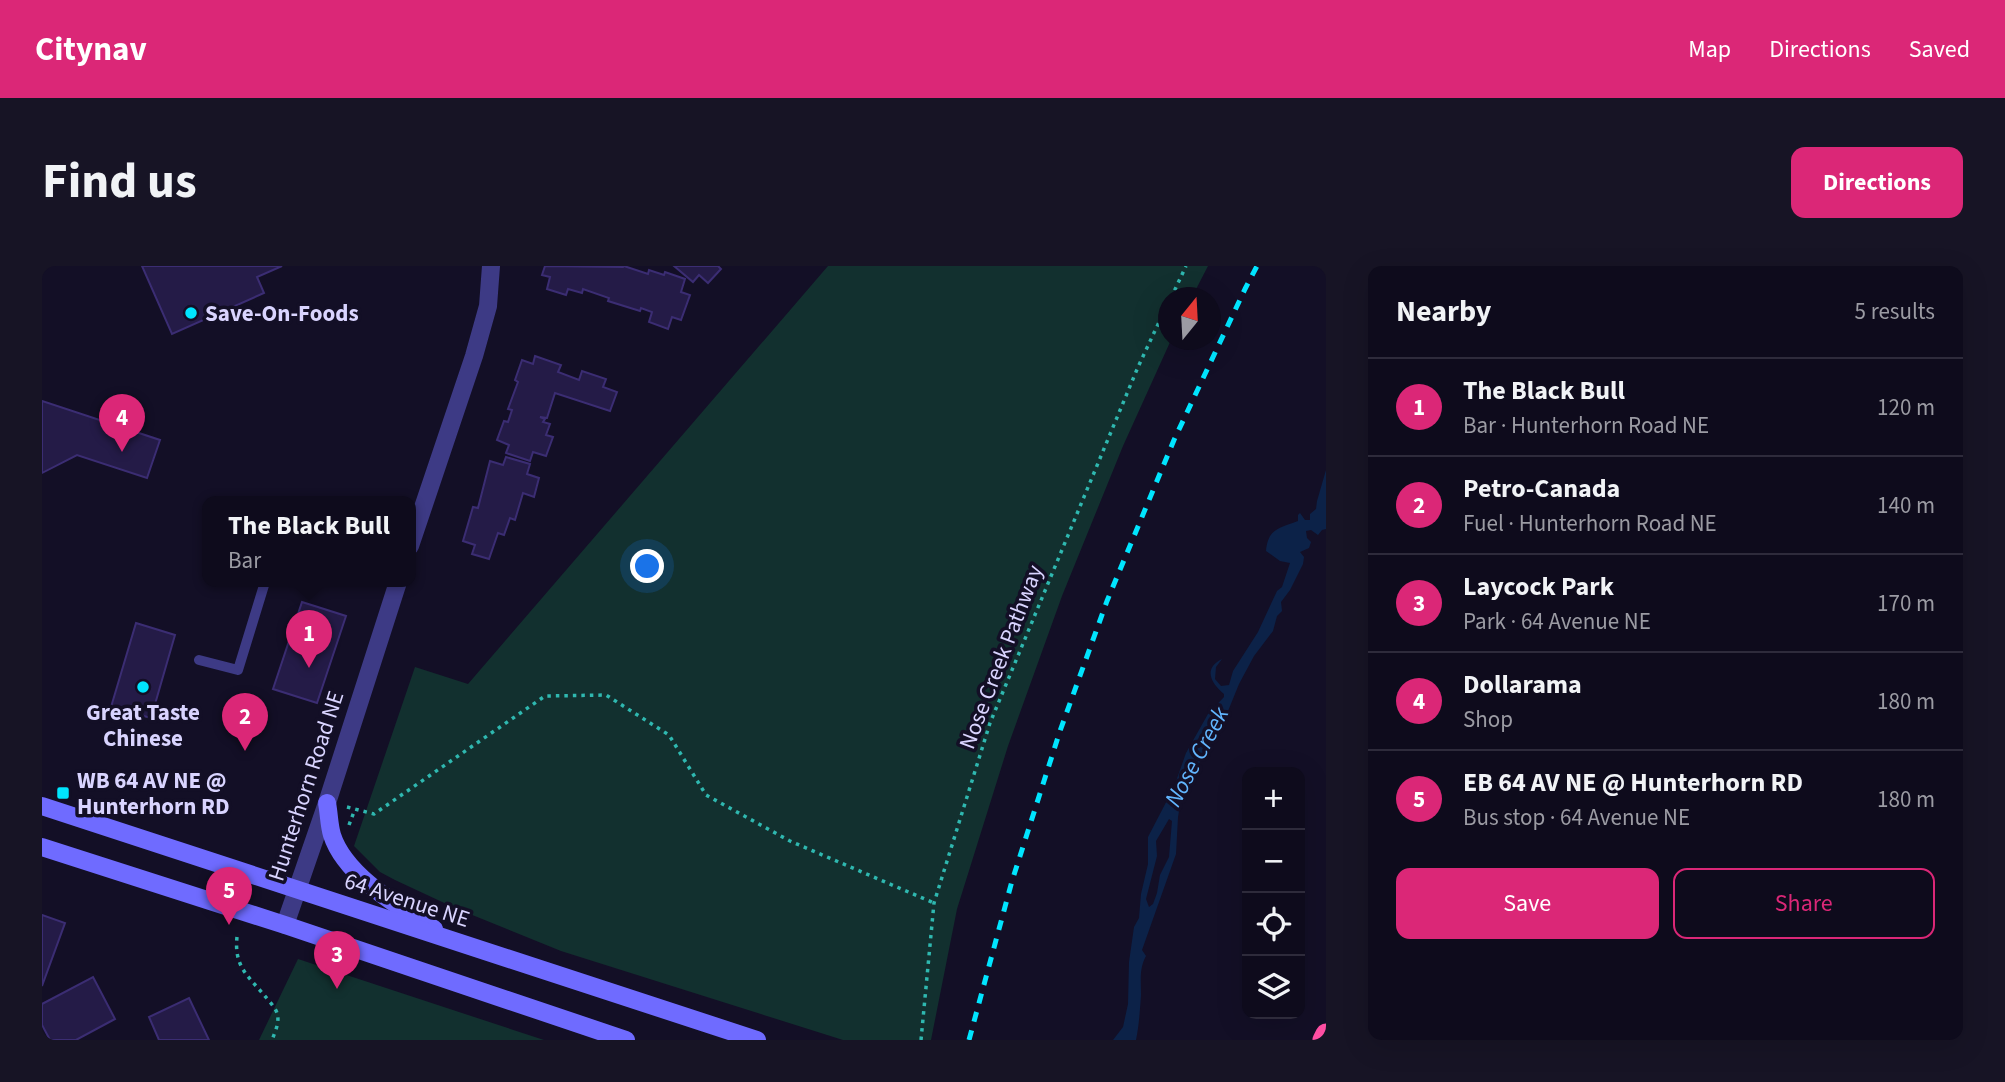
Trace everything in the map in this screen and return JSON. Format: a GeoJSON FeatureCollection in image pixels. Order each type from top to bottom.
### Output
{"type":"FeatureCollection","features":[{"type":"Feature","properties":{"kind":"highway"},"geometry":{"type":"LineString","coordinates":[[1323,1040],[1326,1034]]}},
{"type":"Feature","properties":{"kind":"main road"},"geometry":{"type":"LineString","coordinates":[[328,802],[332,836],[358,875],[385,897],[452,941]]}},
{"type":"Feature","properties":{"kind":"main road","name":"64 Avenue NE"},"geometry":{"type":"LineString","coordinates":[[42,806],[757,1040]]}},
{"type":"Feature","properties":{"kind":"main road"},"geometry":{"type":"LineString","coordinates":[[42,847],[285,925],[626,1040]]}},
{"type":"Feature","properties":{"kind":"street"},"geometry":{"type":"LineString","coordinates":[[416,531],[474,356],[488,306],[491,266]]}},
{"type":"Feature","properties":{"kind":"street","name":"Hunterhorn Road NE"},"geometry":{"type":"LineString","coordinates":[[285,925],[328,802],[396,587]]}},
{"type":"Feature","properties":{"kind":"lane"},"geometry":{"type":"LineString","coordinates":[[199,660],[238,670],[263,587]]}},
{"type":"Feature","properties":{"kind":"path"},"geometry":{"type":"LineString","coordinates":[[1176,287],[1186,266]]}},
{"type":"Feature","properties":{"kind":"path","name":"Nose Creek Pathway"},"geometry":{"type":"LineString","coordinates":[[921,1040],[934,903],[990,723],[1158,324]]}},
{"type":"Feature","properties":{"kind":"path"},"geometry":{"type":"LineString","coordinates":[[328,802],[374,814],[545,696],[606,695],[668,735],[706,795],[790,841],[934,903]]}},
{"type":"Feature","properties":{"kind":"path"},"geometry":{"type":"LineString","coordinates":[[237,937],[236,953],[243,970],[278,1015],[272,1040]]}},
{"type":"Feature","properties":{"kind":"green space"},"geometry":{"type":"Polygon","coordinates":[[[828,266],[1208,266],[1197,287],[1158,287],[1158,350],[1166,350],[1123,446],[1062,596],[1008,746],[957,909],[931,1040],[843,1040],[561,951],[455,908],[380,872],[354,846],[415,667],[468,684],[828,266]]]}},
{"type":"Feature","properties":{"kind":"green space"},"geometry":{"type":"Polygon","coordinates":[[[298,959],[544,1040],[259,1040],[298,959]]]}},
{"type":"Feature","properties":{"kind":"water","name":"Nose Creek"},"geometry":{"type":"Polygon","coordinates":[[[1326,470],[1326,529],[1318,535],[1311,530],[1306,531],[1311,542],[1309,548],[1300,552],[1304,557],[1303,564],[1281,602],[1282,611],[1277,616],[1273,631],[1254,656],[1226,716],[1192,774],[1181,799],[1176,854],[1142,950],[1146,956],[1141,970],[1136,1040],[1113,1040],[1123,1027],[1128,1004],[1129,962],[1148,864],[1148,837],[1174,787],[1186,753],[1208,714],[1224,697],[1211,676],[1212,667],[1222,659],[1216,667],[1215,679],[1221,686],[1229,685],[1233,671],[1258,632],[1277,591],[1282,587],[1290,563],[1280,561],[1266,551],[1269,538],[1276,530],[1298,521],[1300,513],[1305,520],[1310,520],[1326,470]],[[1169,819],[1156,841],[1157,856],[1146,899],[1149,907],[1153,904],[1160,875],[1169,857],[1172,821],[1169,819]]]}},
{"type":"Feature","properties":{"kind":"building","name":"Save-On-Foods"},"geometry":{"type":"Polygon","coordinates":[[[142,266],[282,266],[257,277],[264,293],[172,334],[142,266]]]}},
{"type":"Feature","properties":{"kind":"building"},"geometry":{"type":"Polygon","coordinates":[[[545,266],[624,266],[648,274],[649,270],[664,275],[665,272],[685,279],[681,292],[690,295],[681,320],[672,317],[668,329],[649,322],[652,312],[641,308],[640,311],[608,301],[609,298],[583,289],[582,293],[568,289],[566,295],[547,289],[550,277],[542,275],[545,266]]]}},
{"type":"Feature","properties":{"kind":"building"},"geometry":{"type":"Polygon","coordinates":[[[674,266],[718,266],[721,269],[708,283],[699,275],[693,282],[674,266]]]}},
{"type":"Feature","properties":{"kind":"building"},"geometry":{"type":"Polygon","coordinates":[[[535,356],[561,365],[558,372],[579,380],[582,371],[606,379],[603,387],[617,392],[610,411],[555,393],[547,418],[540,417],[545,419],[543,422],[550,424],[546,435],[553,437],[546,456],[533,452],[530,461],[506,453],[509,445],[497,440],[504,421],[508,422],[512,410],[508,409],[518,382],[515,380],[522,360],[533,364],[535,356]]]}},
{"type":"Feature","properties":{"kind":"building"},"geometry":{"type":"Polygon","coordinates":[[[42,401],[160,440],[147,478],[77,455],[42,473],[42,401]]]}},
{"type":"Feature","properties":{"kind":"building"},"geometry":{"type":"Polygon","coordinates":[[[506,457],[530,464],[527,474],[539,478],[534,497],[523,493],[515,520],[510,518],[504,535],[498,533],[489,559],[472,554],[475,545],[463,541],[473,507],[478,508],[490,461],[503,465],[506,457]]]}},
{"type":"Feature","properties":{"kind":"building"},"geometry":{"type":"Polygon","coordinates":[[[302,602],[346,616],[317,703],[273,689],[302,602]]]}},
{"type":"Feature","properties":{"kind":"building"},"geometry":{"type":"Polygon","coordinates":[[[136,623],[175,635],[151,718],[111,707],[136,623]]]}},
{"type":"Feature","properties":{"kind":"building"},"geometry":{"type":"Polygon","coordinates":[[[42,915],[65,923],[42,986],[42,915]]]}},
{"type":"Feature","properties":{"kind":"building"},"geometry":{"type":"Polygon","coordinates":[[[93,977],[115,1019],[76,1040],[50,1040],[42,1025],[42,1004],[93,977]]]}},
{"type":"Feature","properties":{"kind":"building"},"geometry":{"type":"Polygon","coordinates":[[[189,998],[209,1040],[159,1040],[149,1017],[189,998]]]}},
{"type":"Feature","properties":{"kind":"railway"},"geometry":{"type":"LineString","coordinates":[[969,1040],[1012,881],[1060,731],[1107,601],[1174,440],[1257,266]]}},
{"type":"Feature","properties":{"kind":"place","name":"Save-On-Foods"},"geometry":{"type":"Point","coordinates":[191,313]}},
{"type":"Feature","properties":{"kind":"place","name":"Dollarama"},"geometry":{"type":"Point","coordinates":[122,452]}},
{"type":"Feature","properties":{"kind":"place","name":"The Black Bull"},"geometry":{"type":"Point","coordinates":[309,668]}},
{"type":"Feature","properties":{"kind":"place","name":"Great Taste Chinese"},"geometry":{"type":"Point","coordinates":[143,687]}},
{"type":"Feature","properties":{"kind":"place","name":"Petro-Canada"},"geometry":{"type":"Point","coordinates":[245,751]}},
{"type":"Feature","properties":{"kind":"place","name":"WB 64 AV NE @ Hunterhorn RD"},"geometry":{"type":"Point","coordinates":[63,793]}},
{"type":"Feature","properties":{"kind":"place","name":"EB 64 AV NE @ Hunterhorn RD"},"geometry":{"type":"Point","coordinates":[229,925]}},
{"type":"Feature","properties":{"kind":"place","name":"Laycock Park"},"geometry":{"type":"Point","coordinates":[337,989]}}]}
